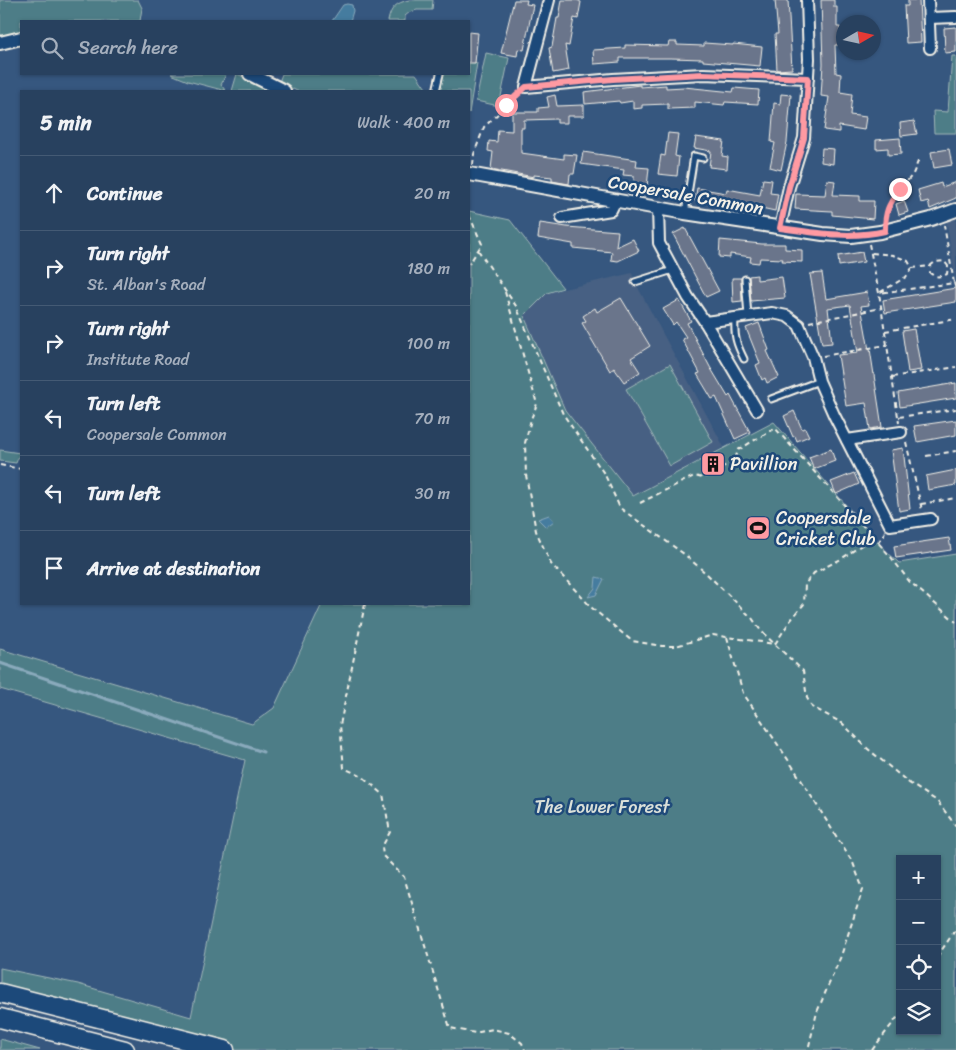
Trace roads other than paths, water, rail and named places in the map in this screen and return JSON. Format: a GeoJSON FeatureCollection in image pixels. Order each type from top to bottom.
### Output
{"type":"FeatureCollection","features":[{"type":"Feature","properties":{"kind":"highway"},"geometry":{"type":"LineString","coordinates":[[0,993],[225,1050]]}},
{"type":"Feature","properties":{"kind":"highway"},"geometry":{"type":"LineString","coordinates":[[0,1018],[125,1050]]}},
{"type":"Feature","properties":{"kind":"street"},"geometry":{"type":"LineString","coordinates":[[549,0],[526,87],[613,79],[703,74],[808,78]]}},
{"type":"Feature","properties":{"kind":"street"},"geometry":{"type":"LineString","coordinates":[[780,228],[789,187],[804,138],[809,59],[807,0]]}},
{"type":"Feature","properties":{"kind":"street"},"geometry":{"type":"LineString","coordinates":[[928,0],[930,48]]}},
{"type":"Feature","properties":{"kind":"street"},"geometry":{"type":"LineString","coordinates":[[929,18],[956,17]]}},
{"type":"Feature","properties":{"kind":"street"},"geometry":{"type":"LineString","coordinates":[[0,44],[20,38]]}},
{"type":"Feature","properties":{"kind":"street"},"geometry":{"type":"LineString","coordinates":[[252,75],[282,90]]}},
{"type":"Feature","properties":{"kind":"street","name":"Coopersale Common"},"geometry":{"type":"LineString","coordinates":[[471,174],[658,208],[823,234],[866,235],[956,210]]}},
{"type":"Feature","properties":{"kind":"street"},"geometry":{"type":"LineString","coordinates":[[562,218],[611,210],[616,200]]}},
{"type":"Feature","properties":{"kind":"street"},"geometry":{"type":"LineString","coordinates":[[658,208],[659,243],[672,270],[757,410]]}},
{"type":"Feature","properties":{"kind":"street"},"geometry":{"type":"LineString","coordinates":[[705,322],[772,313],[787,316],[799,325],[813,358],[820,381],[847,440],[890,525],[927,519]]}},
{"type":"Feature","properties":{"kind":"street"},"geometry":{"type":"LineString","coordinates":[[847,440],[901,432]]}},
{"type":"Feature","properties":{"kind":"lane"},"geometry":{"type":"LineString","coordinates":[[436,90],[440,75]]}},
{"type":"Feature","properties":{"kind":"lane"},"geometry":{"type":"LineString","coordinates":[[685,212],[694,156],[703,158]]}},
{"type":"Feature","properties":{"kind":"lane"},"geometry":{"type":"LineString","coordinates":[[635,282],[672,270]]}},
{"type":"Feature","properties":{"kind":"lane"},"geometry":{"type":"LineString","coordinates":[[745,279],[748,316]]}},
{"type":"Feature","properties":{"kind":"lane"},"geometry":{"type":"LineString","coordinates":[[735,317],[734,336],[744,359]]}},
{"type":"Feature","properties":{"kind":"lane"},"geometry":{"type":"LineString","coordinates":[[771,398],[820,381]]}},
{"type":"Feature","properties":{"kind":"waterway"},"geometry":{"type":"LineString","coordinates":[[0,663],[263,752]]}},
{"type":"Feature","properties":{"kind":"place","name":"Pavillion"},"geometry":{"type":"Point","coordinates":[713,464]}},
{"type":"Feature","properties":{"kind":"place","name":"Coopersdale Cricket Club"},"geometry":{"type":"Point","coordinates":[758,528]}},
{"type":"Feature","properties":{"kind":"park label","name":"The Lower Forest"},"geometry":{"type":"Point","coordinates":[602,807]}}]}
